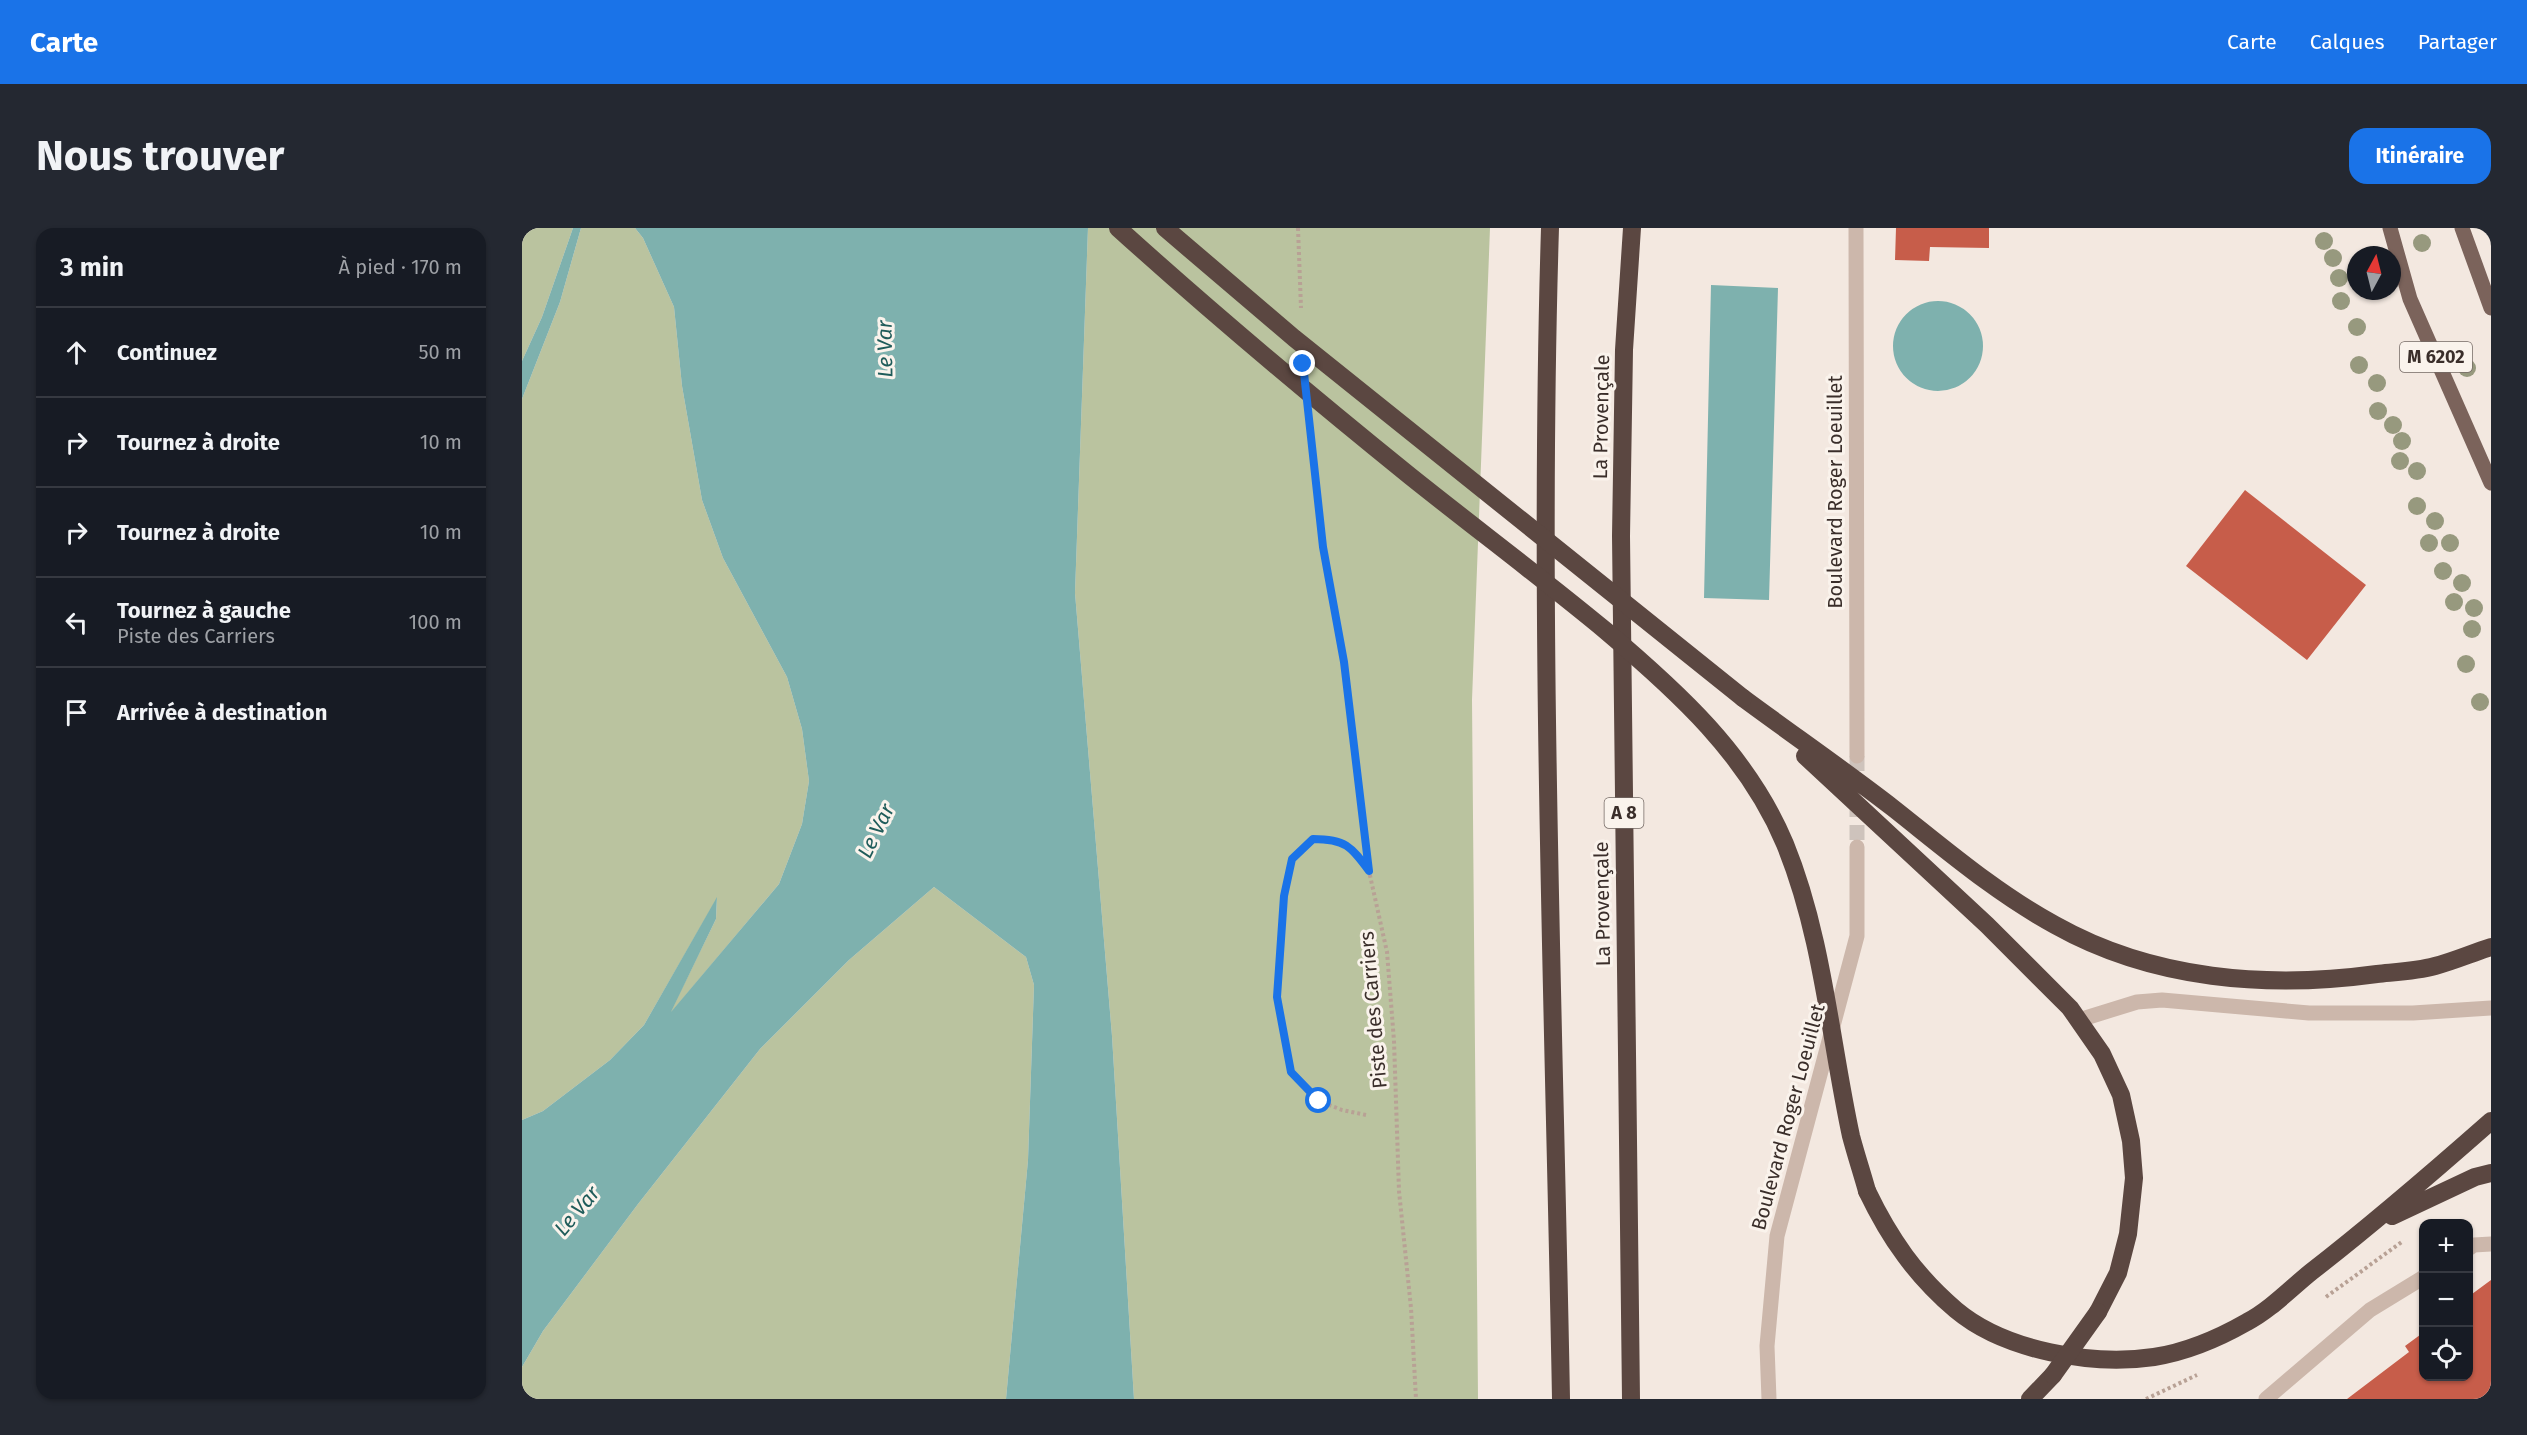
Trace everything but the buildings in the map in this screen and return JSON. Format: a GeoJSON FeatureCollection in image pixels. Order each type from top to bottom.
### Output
{"type":"FeatureCollection","features":[{"type":"Feature","properties":{"kind":"highway"},"geometry":{"type":"LineString","coordinates":[[1118,228],[1255,348],[1654,672],[1716,734],[1742,766],[1784,842],[1803,895],[1817,951],[1852,1138],[1867,1191],[1885,1230],[1916,1270],[1957,1311],[2001,1337],[2034,1348],[2103,1361],[2155,1357],[2200,1344],[2248,1321],[2374,1224],[2491,1120]]}},
{"type":"Feature","properties":{"kind":"highway"},"geometry":{"type":"LineString","coordinates":[[1165,228],[1294,338],[1743,698],[1886,803],[2002,893],[2056,926],[2103,947],[2152,964],[2198,975],[2264,981],[2343,979],[2433,967],[2491,947]]}},
{"type":"Feature","properties":{"kind":"highway"},"geometry":{"type":"LineString","coordinates":[[1550,228],[1545,372],[1549,839],[1561,1399]]}},
{"type":"Feature","properties":{"kind":"highway","name":"La Provençale"},"geometry":{"type":"LineString","coordinates":[[1631,1399],[1622,536],[1624,350],[1632,228]]}},
{"type":"Feature","properties":{"kind":"highway"},"geometry":{"type":"LineString","coordinates":[[1743,698],[1987,925],[2070,1008],[2103,1054],[2121,1095],[2131,1141],[2134,1178],[2128,1234],[2118,1273],[2098,1312],[2053,1375],[2030,1399]]}},
{"type":"Feature","properties":{"kind":"highway"},"geometry":{"type":"LineString","coordinates":[[2374,1224],[2475,1177],[2491,1173]]}},
{"type":"Feature","properties":{"kind":"main road","name":"M 6202"},"geometry":{"type":"LineString","coordinates":[[2390,228],[2410,299],[2491,483]]}},
{"type":"Feature","properties":{"kind":"main road"},"geometry":{"type":"LineString","coordinates":[[2462,228],[2491,308]]}},
{"type":"Feature","properties":{"kind":"street","name":"Boulevard Roger Loeuillet"},"geometry":{"type":"LineString","coordinates":[[1856,228],[1857,756]]}},
{"type":"Feature","properties":{"kind":"street","name":"Boulevard Roger Loeuillet"},"geometry":{"type":"LineString","coordinates":[[1769,1399],[1767,1346],[1777,1236],[1857,936],[1857,847]]}},
{"type":"Feature","properties":{"kind":"street"},"geometry":{"type":"LineString","coordinates":[[2079,1020],[2137,1002],[2162,1000],[2310,1013],[2413,1013],[2491,1008]]}},
{"type":"Feature","properties":{"kind":"street"},"geometry":{"type":"LineString","coordinates":[[2473,1246],[2491,1244]]}},
{"type":"Feature","properties":{"kind":"street"},"geometry":{"type":"LineString","coordinates":[[2266,1399],[2370,1310],[2419,1280]]}},
{"type":"Feature","properties":{"kind":"path"},"geometry":{"type":"LineString","coordinates":[[1298,228],[1301,319]]}},
{"type":"Feature","properties":{"kind":"path","name":"Piste des Carriers"},"geometry":{"type":"LineString","coordinates":[[1309,422],[1323,547],[1344,662],[1369,871],[1387,952],[1394,1041],[1399,1191],[1416,1399]]}},
{"type":"Feature","properties":{"kind":"path"},"geometry":{"type":"LineString","coordinates":[[1366,1115],[1342,1110],[1319,1101],[1291,1072],[1277,997],[1284,896],[1292,859],[1313,839],[1335,839],[1353,848],[1369,871]]}},
{"type":"Feature","properties":{"kind":"green space"},"geometry":{"type":"Polygon","coordinates":[[[522,228],[573,228],[542,317],[522,361],[522,228]]]}},
{"type":"Feature","properties":{"kind":"green space"},"geometry":{"type":"Polygon","coordinates":[[[581,228],[635,228],[643,238],[674,307],[682,386],[702,500],[723,558],[787,677],[802,729],[809,781],[802,824],[779,884],[669,1015],[716,919],[717,898],[644,1025],[610,1060],[543,1111],[522,1120],[522,399],[560,302],[581,228]]]}},
{"type":"Feature","properties":{"kind":"green space"},"geometry":{"type":"Polygon","coordinates":[[[1088,228],[1490,228],[1472,700],[1478,1399],[1134,1399],[1112,1036],[1075,593],[1088,228]]]}},
{"type":"Feature","properties":{"kind":"green space"},"geometry":{"type":"Polygon","coordinates":[[[934,887],[1026,957],[1034,985],[1028,1160],[1006,1399],[522,1399],[522,1367],[543,1331],[638,1204],[760,1049],[849,960],[934,887]]]}},
{"type":"Feature","properties":{"kind":"water"},"geometry":{"type":"Polygon","coordinates":[[[573,228],[581,228],[560,302],[522,399],[522,361],[542,317],[573,228]]]}},
{"type":"Feature","properties":{"kind":"water","name":"Le Var"},"geometry":{"type":"Polygon","coordinates":[[[635,228],[1088,228],[1075,593],[1112,1036],[1134,1399],[1006,1399],[1028,1160],[1034,985],[1026,957],[934,887],[849,960],[760,1049],[638,1204],[543,1331],[522,1367],[522,1120],[543,1111],[610,1060],[644,1025],[717,897],[716,919],[671,1012],[779,884],[802,824],[809,781],[802,729],[787,677],[723,558],[702,500],[682,386],[674,307],[643,238],[635,228]]]}},
{"type":"Feature","properties":{"kind":"water"},"geometry":{"type":"Polygon","coordinates":[[[1711,285],[1778,288],[1769,600],[1704,598],[1711,285]]]}},
{"type":"Feature","properties":{"kind":"water"},"geometry":{"type":"Polygon","coordinates":[[[1938,301],[1955,304],[1970,314],[1980,329],[1983,346],[1980,363],[1970,378],[1955,388],[1938,391],[1921,388],[1906,378],[1896,363],[1893,346],[1896,329],[1906,314],[1921,304],[1938,301]]]}},
{"type":"Feature","properties":{"kind":"tunnel"},"geometry":{"type":"LineString","coordinates":[[1857,756],[1857,847]]}},
{"type":"Feature","properties":{"kind":"route"},"geometry":{"type":"LineString","coordinates":[[1303,364],[1323,547],[1344,662],[1369,871],[1353,848],[1335,839],[1313,839],[1292,859],[1284,896],[1277,997],[1291,1072],[1319,1101]]}}]}
